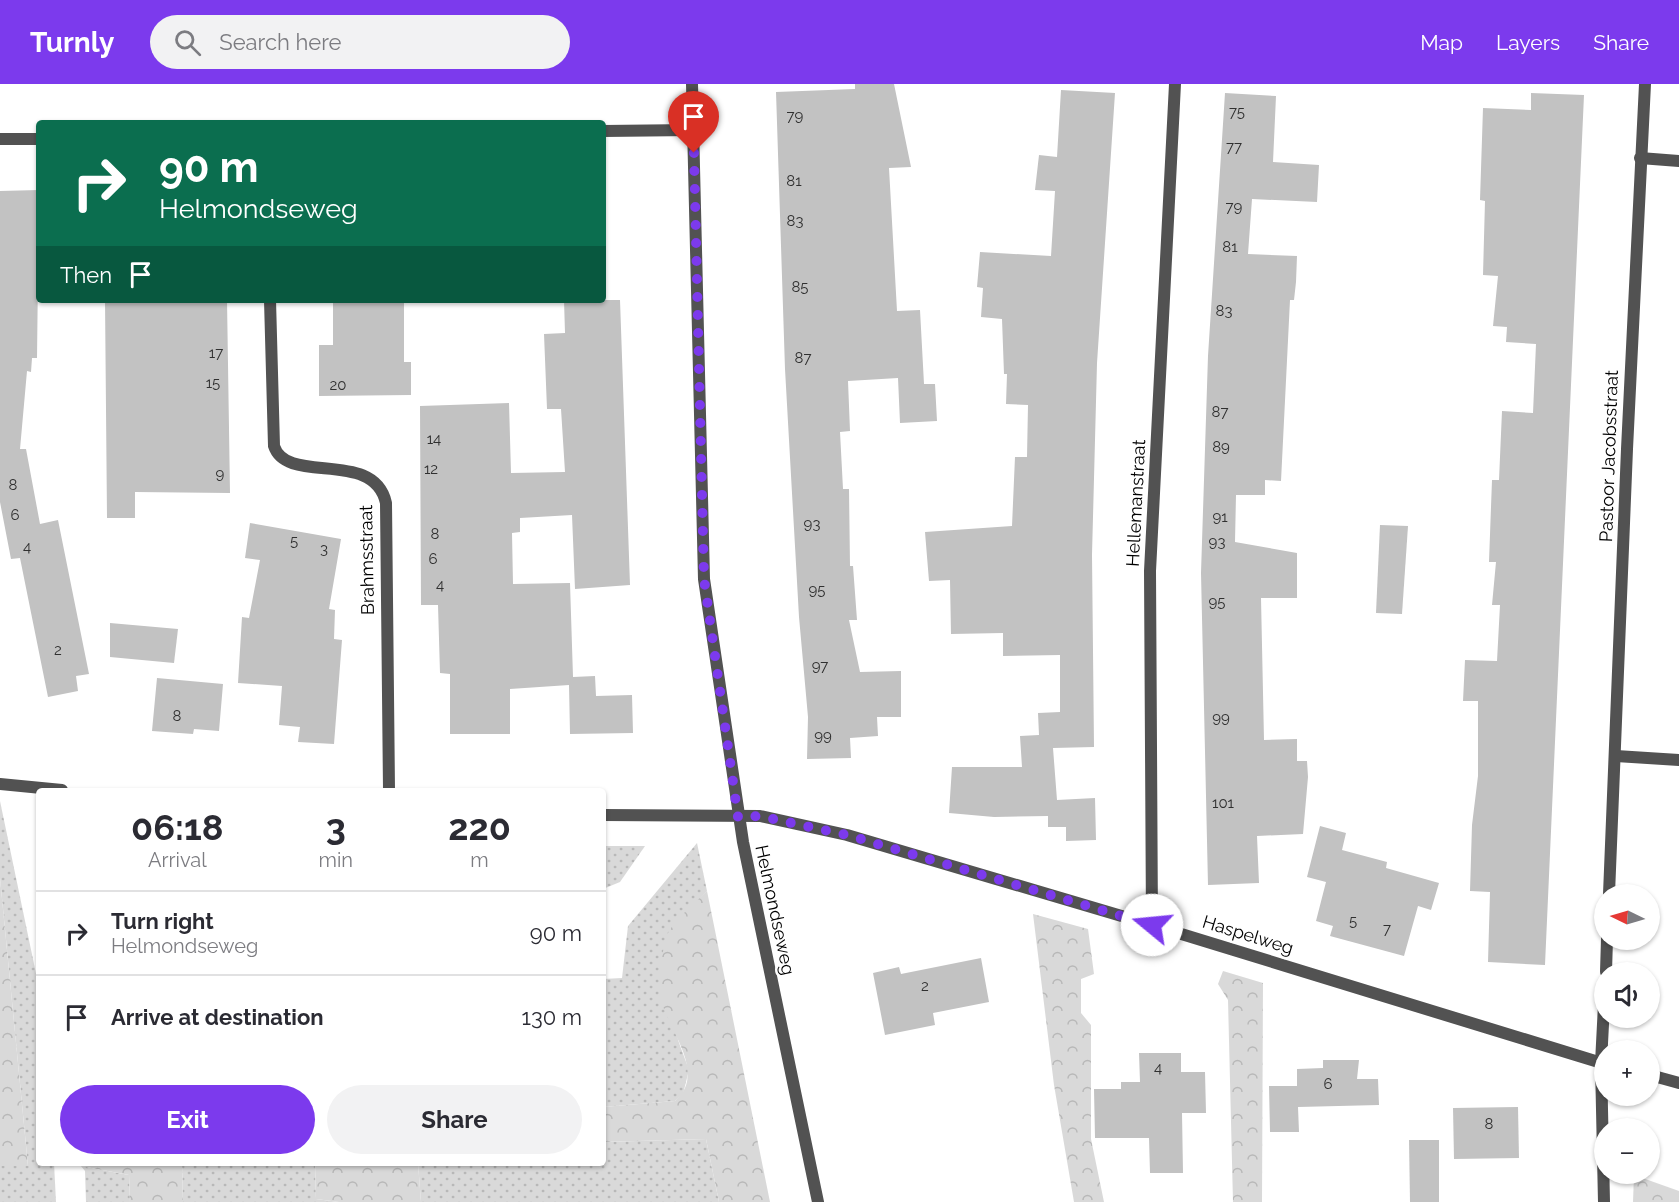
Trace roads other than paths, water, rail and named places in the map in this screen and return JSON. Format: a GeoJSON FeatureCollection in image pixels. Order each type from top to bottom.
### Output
{"type":"FeatureCollection","features":[{"type":"Feature","properties":{"kind":"street","name":"Helmondseweg"},"geometry":{"type":"LineString","coordinates":[[692,84],[704,579],[738,817],[818,1202]]}},
{"type":"Feature","properties":{"kind":"street","name":"Hellemanstraat"},"geometry":{"type":"LineString","coordinates":[[1152,925],[1150,571],[1175,84]]}},
{"type":"Feature","properties":{"kind":"street","name":"Pastoor Jacobsstraat"},"geometry":{"type":"LineString","coordinates":[[1610,884],[1645,84]]}},
{"type":"Feature","properties":{"kind":"street"},"geometry":{"type":"LineString","coordinates":[[606,131],[693,130]]}},
{"type":"Feature","properties":{"kind":"street"},"geometry":{"type":"LineString","coordinates":[[0,139],[36,139]]}},
{"type":"Feature","properties":{"kind":"street"},"geometry":{"type":"LineString","coordinates":[[1640,158],[1679,161]]}},
{"type":"Feature","properties":{"kind":"street","name":"Brahmsstraat"},"geometry":{"type":"LineString","coordinates":[[270,303],[274,446],[277,454],[290,463],[350,472],[368,478],[383,492],[389,788]]}},
{"type":"Feature","properties":{"kind":"street"},"geometry":{"type":"LineString","coordinates":[[1616,756],[1679,760]]}},
{"type":"Feature","properties":{"kind":"street"},"geometry":{"type":"LineString","coordinates":[[0,784],[41,788]]}},
{"type":"Feature","properties":{"kind":"street","name":"Haspelweg"},"geometry":{"type":"LineString","coordinates":[[606,815],[759,816],[847,835],[1152,925],[1594,1061]]}},
{"type":"Feature","properties":{"kind":"street"},"geometry":{"type":"LineString","coordinates":[[1660,1078],[1679,1083]]}},
{"type":"Feature","properties":{"kind":"street"},"geometry":{"type":"LineString","coordinates":[[1603,1106],[1604,1202]]}}]}
